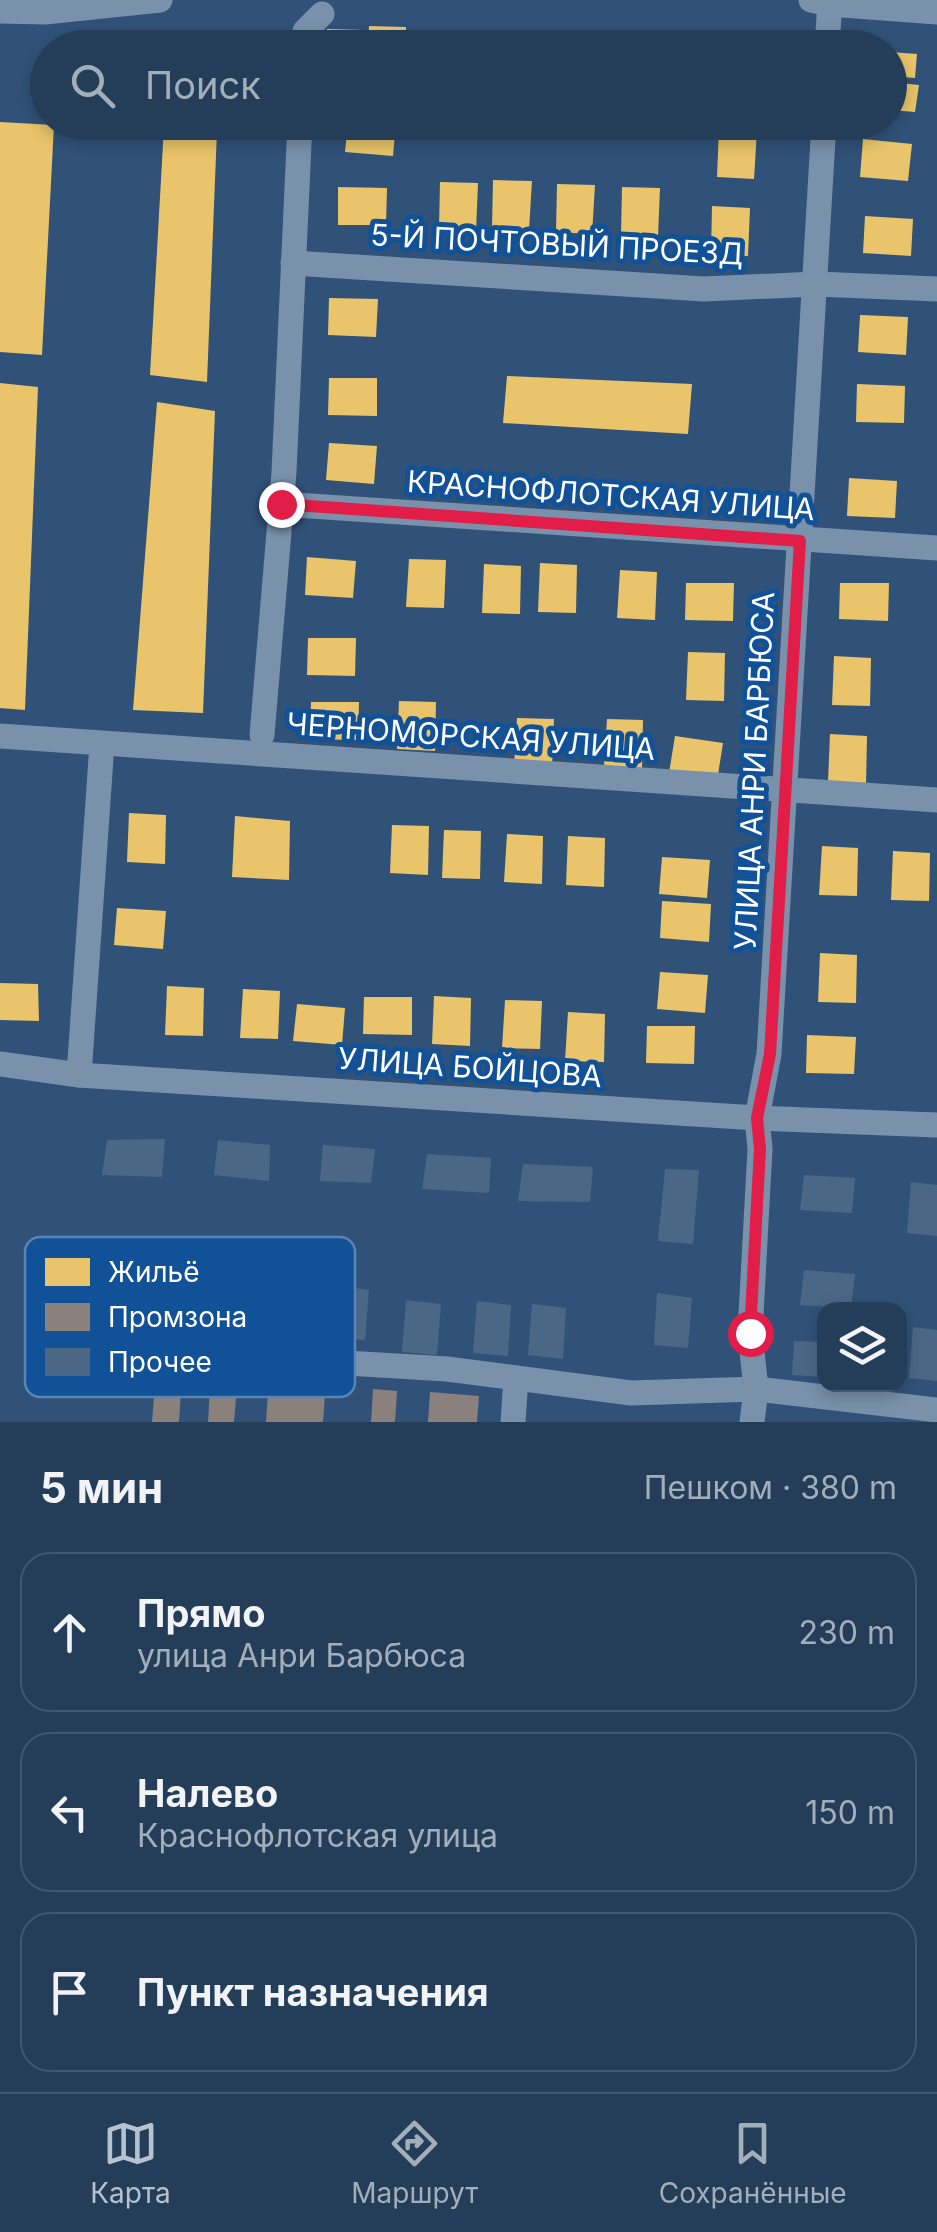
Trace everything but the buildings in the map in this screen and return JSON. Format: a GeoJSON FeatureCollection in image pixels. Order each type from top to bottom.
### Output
{"type":"FeatureCollection","features":[{"type":"Feature","properties":{"kind":"street"},"geometry":{"type":"LineString","coordinates":[[0,11],[45,12],[160,0]]}},
{"type":"Feature","properties":{"kind":"street"},"geometry":{"type":"LineString","coordinates":[[826,30],[824,1],[937,12]]}},
{"type":"Feature","properties":{"kind":"street"},"geometry":{"type":"LineString","coordinates":[[306,30],[322,14]]}},
{"type":"Feature","properties":{"kind":"street"},"geometry":{"type":"LineString","coordinates":[[262,735],[281,504],[299,140]]}},
{"type":"Feature","properties":{"kind":"street","name":"УЛИЦА АНРИ БАРБЮСА"},"geometry":{"type":"LineString","coordinates":[[752,1422],[756,1389],[750,1333],[760,1149],[757,1118],[770,1054],[823,140]]}},
{"type":"Feature","properties":{"kind":"street","name":"5-Й ПОЧТОВЫЙ ПРОЕЗД"},"geometry":{"type":"LineString","coordinates":[[294,263],[704,289],[816,284],[937,289]]}},
{"type":"Feature","properties":{"kind":"street","name":"КРАСНОФЛОТСКАЯ УЛИЦА"},"geometry":{"type":"LineString","coordinates":[[281,504],[937,548]]}},
{"type":"Feature","properties":{"kind":"street","name":"ЧЕРНОМОРСКАЯ УЛИЦА"},"geometry":{"type":"LineString","coordinates":[[0,736],[937,800]]}},
{"type":"Feature","properties":{"kind":"street"},"geometry":{"type":"LineString","coordinates":[[79,1075],[101,758]]}},
{"type":"Feature","properties":{"kind":"street","name":"УЛИЦА БОЙЦОВА"},"geometry":{"type":"LineString","coordinates":[[0,1064],[79,1075],[757,1118],[937,1125]]}},
{"type":"Feature","properties":{"kind":"street"},"geometry":{"type":"LineString","coordinates":[[355,1363],[447,1368],[631,1393],[756,1389],[937,1410]]}},
{"type":"Feature","properties":{"kind":"street"},"geometry":{"type":"LineString","coordinates":[[513,1422],[516,1378]]}},
{"type":"Feature","properties":{"kind":"route"},"geometry":{"type":"LineString","coordinates":[[281,504],[800,541],[770,1054],[757,1118],[760,1149],[750,1333]]}}]}
